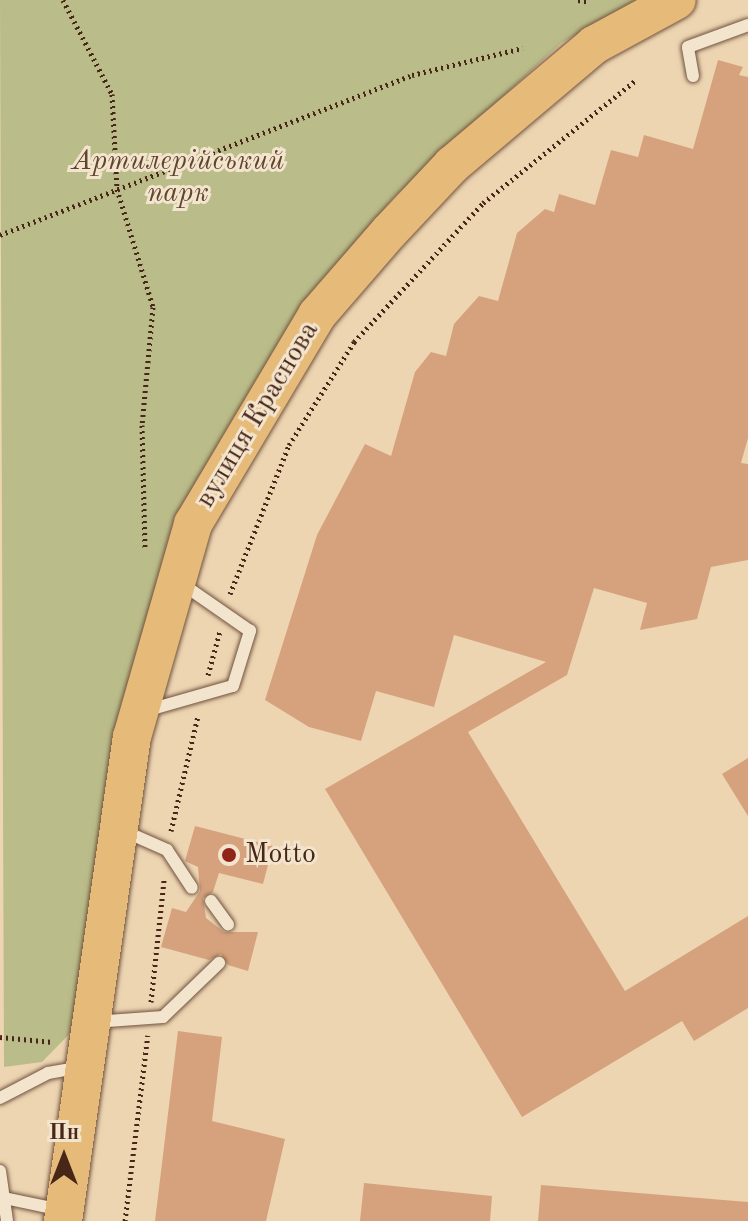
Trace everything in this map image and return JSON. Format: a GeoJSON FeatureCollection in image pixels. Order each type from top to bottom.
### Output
{"type":"FeatureCollection","features":[{"type":"Feature","properties":{"kind":"main road","name":"вулиця Краснова"},"geometry":{"type":"LineString","coordinates":[[64,1216],[118,828],[138,713],[193,524],[250,417],[317,315],[389,232],[452,165],[594,45],[677,0]]}},
{"type":"Feature","properties":{"kind":"lane"},"geometry":{"type":"LineString","coordinates":[[693,76],[688,47],[748,25]]}},
{"type":"Feature","properties":{"kind":"lane"},"geometry":{"type":"LineString","coordinates":[[138,713],[233,686],[250,631],[175,578]]}},
{"type":"Feature","properties":{"kind":"lane"},"geometry":{"type":"LineString","coordinates":[[118,828],[167,850],[192,888]]}},
{"type":"Feature","properties":{"kind":"lane"},"geometry":{"type":"LineString","coordinates":[[211,901],[228,924]]}},
{"type":"Feature","properties":{"kind":"lane"},"geometry":{"type":"LineString","coordinates":[[91,1023],[163,1017],[219,963]]}},
{"type":"Feature","properties":{"kind":"lane"},"geometry":{"type":"LineString","coordinates":[[0,1098],[48,1073],[85,1067]]}},
{"type":"Feature","properties":{"kind":"lane"},"geometry":{"type":"LineString","coordinates":[[0,1171],[9,1199],[7,1221]]}},
{"type":"Feature","properties":{"kind":"lane"},"geometry":{"type":"LineString","coordinates":[[9,1199],[64,1216]]}},
{"type":"Feature","properties":{"kind":"path"},"geometry":{"type":"LineString","coordinates":[[63,0],[112,94],[117,189],[155,330],[142,425],[145,549]]}},
{"type":"Feature","properties":{"kind":"path"},"geometry":{"type":"LineString","coordinates":[[578,0],[589,2]]}},
{"type":"Feature","properties":{"kind":"path"},"geometry":{"type":"LineString","coordinates":[[0,235],[412,75],[523,48]]}},
{"type":"Feature","properties":{"kind":"path"},"geometry":{"type":"LineString","coordinates":[[125,1221],[167,850],[224,613],[289,445],[354,342],[483,203],[636,80]]}},
{"type":"Feature","properties":{"kind":"path"},"geometry":{"type":"LineString","coordinates":[[0,1037],[53,1042]]}},
{"type":"Feature","properties":{"kind":"green space","name":"Артилерійський парк"},"geometry":{"type":"Polygon","coordinates":[[[0,0],[638,0],[561,43],[394,197],[315,294],[223,437],[82,1021],[42,1062],[4,1067],[0,0]]]}},
{"type":"Feature","properties":{"kind":"building"},"geometry":{"type":"Polygon","coordinates":[[[718,60],[743,67],[739,75],[748,77],[748,438],[741,463],[748,464],[748,560],[711,567],[697,619],[640,630],[647,603],[594,588],[567,675],[468,732],[625,991],[748,916],[748,1008],[694,1041],[682,1021],[522,1117],[325,789],[546,662],[454,635],[434,707],[376,691],[361,741],[309,727],[265,700],[317,535],[365,444],[391,456],[415,372],[431,352],[446,356],[454,324],[479,296],[498,301],[517,233],[545,209],[554,212],[559,194],[595,205],[611,150],[638,157],[644,135],[693,149],[718,60]]]}},
{"type":"Feature","properties":{"kind":"building"},"geometry":{"type":"Polygon","coordinates":[[[748,758],[748,816],[722,774],[748,758]]]}},
{"type":"Feature","properties":{"kind":"building"},"geometry":{"type":"Polygon","coordinates":[[[195,826],[273,846],[263,884],[219,873],[213,892],[203,898],[206,918],[224,932],[258,932],[248,971],[228,965],[221,954],[209,960],[161,947],[172,908],[186,912],[200,891],[198,867],[185,861],[195,826]]]}},
{"type":"Feature","properties":{"kind":"building"},"geometry":{"type":"Polygon","coordinates":[[[178,1031],[222,1037],[212,1121],[285,1139],[266,1221],[155,1221],[178,1031]]]}},
{"type":"Feature","properties":{"kind":"building"},"geometry":{"type":"Polygon","coordinates":[[[364,1183],[492,1196],[490,1221],[360,1221],[364,1183]]]}},
{"type":"Feature","properties":{"kind":"building"},"geometry":{"type":"Polygon","coordinates":[[[541,1185],[748,1202],[748,1221],[538,1221],[541,1185]]]}},
{"type":"Feature","properties":{"kind":"place","name":"Motto"},"geometry":{"type":"Point","coordinates":[229,855]}}]}
